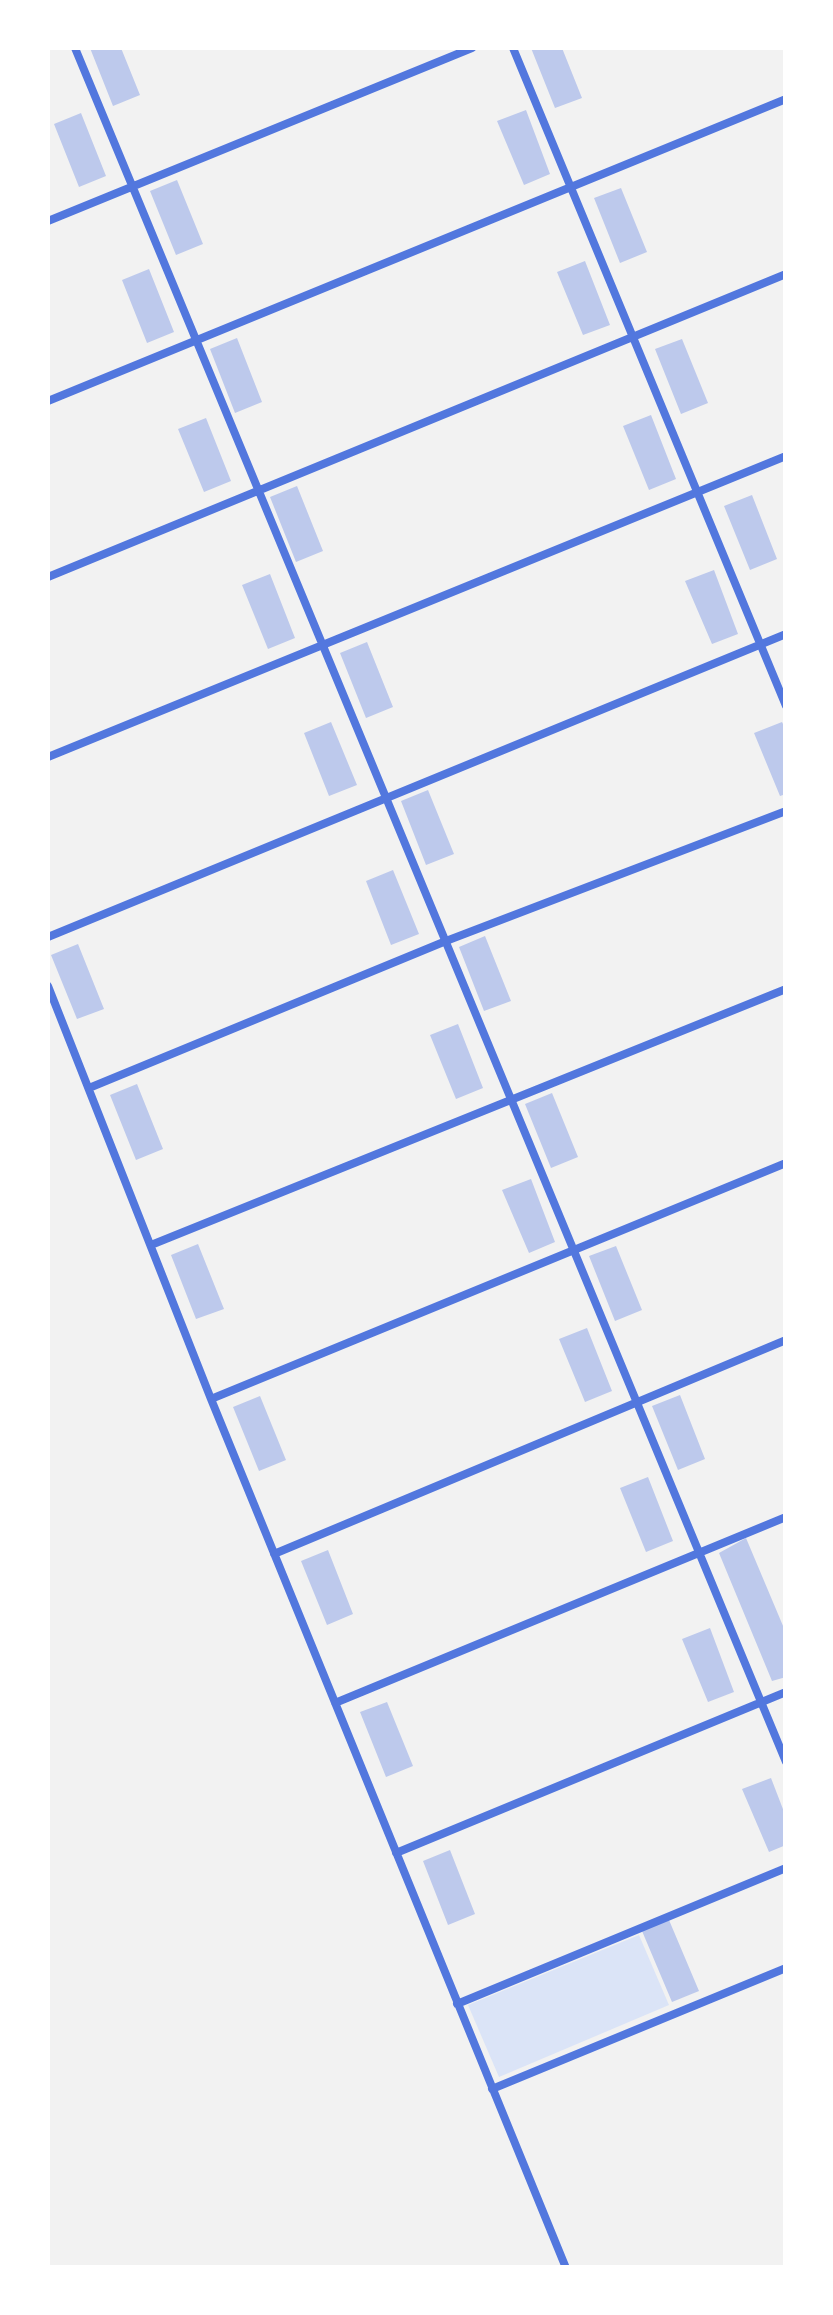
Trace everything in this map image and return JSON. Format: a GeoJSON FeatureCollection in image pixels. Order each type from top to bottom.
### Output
{"type":"FeatureCollection","features":[{"type":"Feature","properties":{"kind":"street"},"geometry":{"type":"LineString","coordinates":[[75,48],[786,1762]]}},
{"type":"Feature","properties":{"kind":"street"},"geometry":{"type":"LineString","coordinates":[[48,221],[472,48]]}},
{"type":"Feature","properties":{"kind":"street"},"geometry":{"type":"LineString","coordinates":[[514,48],[786,706]]}},
{"type":"Feature","properties":{"kind":"street"},"geometry":{"type":"LineString","coordinates":[[48,401],[786,99]]}},
{"type":"Feature","properties":{"kind":"street"},"geometry":{"type":"LineString","coordinates":[[48,577],[786,274]]}},
{"type":"Feature","properties":{"kind":"street"},"geometry":{"type":"LineString","coordinates":[[48,756],[786,456]]}},
{"type":"Feature","properties":{"kind":"street"},"geometry":{"type":"LineString","coordinates":[[48,937],[786,634]]}},
{"type":"Feature","properties":{"kind":"street"},"geometry":{"type":"LineString","coordinates":[[88,1088],[446,940],[786,811]]}},
{"type":"Feature","properties":{"kind":"street"},"geometry":{"type":"LineString","coordinates":[[48,986],[211,1399],[566,2268]]}},
{"type":"Feature","properties":{"kind":"street"},"geometry":{"type":"LineString","coordinates":[[151,1246],[786,989]]}},
{"type":"Feature","properties":{"kind":"street"},"geometry":{"type":"LineString","coordinates":[[211,1399],[786,1163]]}},
{"type":"Feature","properties":{"kind":"street"},"geometry":{"type":"LineString","coordinates":[[274,1554],[786,1340]]}},
{"type":"Feature","properties":{"kind":"street"},"geometry":{"type":"LineString","coordinates":[[335,1703],[786,1517]]}},
{"type":"Feature","properties":{"kind":"street"},"geometry":{"type":"LineString","coordinates":[[396,1852],[786,1692]]}},
{"type":"Feature","properties":{"kind":"street"},"geometry":{"type":"LineString","coordinates":[[457,2004],[786,1868]]}},
{"type":"Feature","properties":{"kind":"street"},"geometry":{"type":"LineString","coordinates":[[492,2090],[786,1968]]}},
{"type":"Feature","properties":{"kind":"shaded area"},"geometry":{"type":"Polygon","coordinates":[[[639,1935],[669,2005],[499,2077],[468,2005],[639,1935]]]}},
{"type":"Feature","properties":{"kind":"building"},"geometry":{"type":"Polygon","coordinates":[[[90,48],[121,48],[140,95],[113,106],[90,48]]]}},
{"type":"Feature","properties":{"kind":"building"},"geometry":{"type":"Polygon","coordinates":[[[531,48],[562,48],[582,98],[555,108],[531,48]]]}},
{"type":"Feature","properties":{"kind":"building"},"geometry":{"type":"Polygon","coordinates":[[[526,110],[550,174],[524,185],[497,121],[526,110]]]}},
{"type":"Feature","properties":{"kind":"building"},"geometry":{"type":"Polygon","coordinates":[[[81,113],[106,176],[79,187],[54,124],[81,113]]]}},
{"type":"Feature","properties":{"kind":"building"},"geometry":{"type":"Polygon","coordinates":[[[177,180],[203,244],[176,255],[150,191],[177,180]]]}},
{"type":"Feature","properties":{"kind":"building"},"geometry":{"type":"Polygon","coordinates":[[[621,188],[647,252],[620,263],[594,198],[621,188]]]}},
{"type":"Feature","properties":{"kind":"building"},"geometry":{"type":"Polygon","coordinates":[[[585,261],[610,325],[583,335],[557,272],[585,261]]]}},
{"type":"Feature","properties":{"kind":"building"},"geometry":{"type":"Polygon","coordinates":[[[149,269],[174,332],[147,343],[122,280],[149,269]]]}},
{"type":"Feature","properties":{"kind":"building"},"geometry":{"type":"Polygon","coordinates":[[[237,338],[262,402],[235,413],[210,349],[237,338]]]}},
{"type":"Feature","properties":{"kind":"building"},"geometry":{"type":"Polygon","coordinates":[[[682,339],[708,403],[681,414],[655,349],[682,339]]]}},
{"type":"Feature","properties":{"kind":"building"},"geometry":{"type":"Polygon","coordinates":[[[651,415],[676,479],[649,490],[623,426],[651,415]]]}},
{"type":"Feature","properties":{"kind":"building"},"geometry":{"type":"Polygon","coordinates":[[[206,418],[231,481],[204,492],[178,429],[206,418]]]}},
{"type":"Feature","properties":{"kind":"building"},"geometry":{"type":"Polygon","coordinates":[[[297,486],[323,551],[296,562],[270,497],[297,486]]]}},
{"type":"Feature","properties":{"kind":"building"},"geometry":{"type":"Polygon","coordinates":[[[752,495],[777,559],[750,570],[724,506],[752,495]]]}},
{"type":"Feature","properties":{"kind":"building"},"geometry":{"type":"Polygon","coordinates":[[[714,570],[738,634],[712,644],[685,581],[714,570]]]}},
{"type":"Feature","properties":{"kind":"building"},"geometry":{"type":"Polygon","coordinates":[[[270,574],[295,638],[268,649],[242,585],[270,574]]]}},
{"type":"Feature","properties":{"kind":"building"},"geometry":{"type":"Polygon","coordinates":[[[367,642],[393,707],[366,718],[340,653],[367,642]]]}},
{"type":"Feature","properties":{"kind":"building"},"geometry":{"type":"Polygon","coordinates":[[[331,722],[357,785],[329,796],[304,733],[331,722]]]}},
{"type":"Feature","properties":{"kind":"building"},"geometry":{"type":"Polygon","coordinates":[[[782,722],[786,730],[786,794],[780,796],[754,733],[782,722]]]}},
{"type":"Feature","properties":{"kind":"building"},"geometry":{"type":"Polygon","coordinates":[[[428,790],[454,854],[426,865],[401,801],[428,790]]]}},
{"type":"Feature","properties":{"kind":"building"},"geometry":{"type":"Polygon","coordinates":[[[393,870],[419,934],[391,945],[366,881],[393,870]]]}},
{"type":"Feature","properties":{"kind":"building"},"geometry":{"type":"Polygon","coordinates":[[[485,936],[511,1001],[484,1011],[459,947],[485,936]]]}},
{"type":"Feature","properties":{"kind":"building"},"geometry":{"type":"Polygon","coordinates":[[[78,944],[104,1009],[77,1019],[51,955],[78,944]]]}},
{"type":"Feature","properties":{"kind":"building"},"geometry":{"type":"Polygon","coordinates":[[[458,1024],[483,1088],[456,1099],[430,1035],[458,1024]]]}},
{"type":"Feature","properties":{"kind":"building"},"geometry":{"type":"Polygon","coordinates":[[[137,1084],[163,1149],[136,1160],[110,1095],[137,1084]]]}},
{"type":"Feature","properties":{"kind":"building"},"geometry":{"type":"Polygon","coordinates":[[[552,1093],[578,1157],[551,1168],[525,1104],[552,1093]]]}},
{"type":"Feature","properties":{"kind":"building"},"geometry":{"type":"Polygon","coordinates":[[[531,1179],[555,1242],[529,1253],[502,1190],[531,1179]]]}},
{"type":"Feature","properties":{"kind":"building"},"geometry":{"type":"Polygon","coordinates":[[[198,1244],[224,1309],[196,1319],[171,1255],[198,1244]]]}},
{"type":"Feature","properties":{"kind":"building"},"geometry":{"type":"Polygon","coordinates":[[[616,1246],[642,1310],[615,1321],[589,1256],[616,1246]]]}},
{"type":"Feature","properties":{"kind":"building"},"geometry":{"type":"Polygon","coordinates":[[[587,1328],[612,1391],[585,1402],[559,1339],[587,1328]]]}},
{"type":"Feature","properties":{"kind":"building"},"geometry":{"type":"Polygon","coordinates":[[[680,1395],[705,1459],[678,1470],[652,1406],[680,1395]]]}},
{"type":"Feature","properties":{"kind":"building"},"geometry":{"type":"Polygon","coordinates":[[[260,1396],[286,1460],[259,1471],[233,1407],[260,1396]]]}},
{"type":"Feature","properties":{"kind":"building"},"geometry":{"type":"Polygon","coordinates":[[[648,1477],[673,1541],[646,1552],[620,1488],[648,1477]]]}},
{"type":"Feature","properties":{"kind":"building"},"geometry":{"type":"Polygon","coordinates":[[[746,1538],[786,1633],[786,1677],[772,1681],[719,1553],[746,1538]]]}},
{"type":"Feature","properties":{"kind":"building"},"geometry":{"type":"Polygon","coordinates":[[[328,1550],[353,1614],[327,1625],[301,1561],[328,1550]]]}},
{"type":"Feature","properties":{"kind":"building"},"geometry":{"type":"Polygon","coordinates":[[[710,1628],[734,1692],[708,1702],[682,1639],[710,1628]]]}},
{"type":"Feature","properties":{"kind":"building"},"geometry":{"type":"Polygon","coordinates":[[[387,1702],[413,1766],[386,1777],[360,1712],[387,1702]]]}},
{"type":"Feature","properties":{"kind":"building"},"geometry":{"type":"Polygon","coordinates":[[[771,1778],[786,1817],[786,1845],[769,1852],[742,1789],[771,1778]]]}},
{"type":"Feature","properties":{"kind":"building"},"geometry":{"type":"Polygon","coordinates":[[[450,1850],[475,1914],[448,1925],[423,1861],[450,1850]]]}},
{"type":"Feature","properties":{"kind":"building"},"geometry":{"type":"Polygon","coordinates":[[[669,1920],[699,1991],[672,2002],[642,1931],[669,1920]]]}}]}
